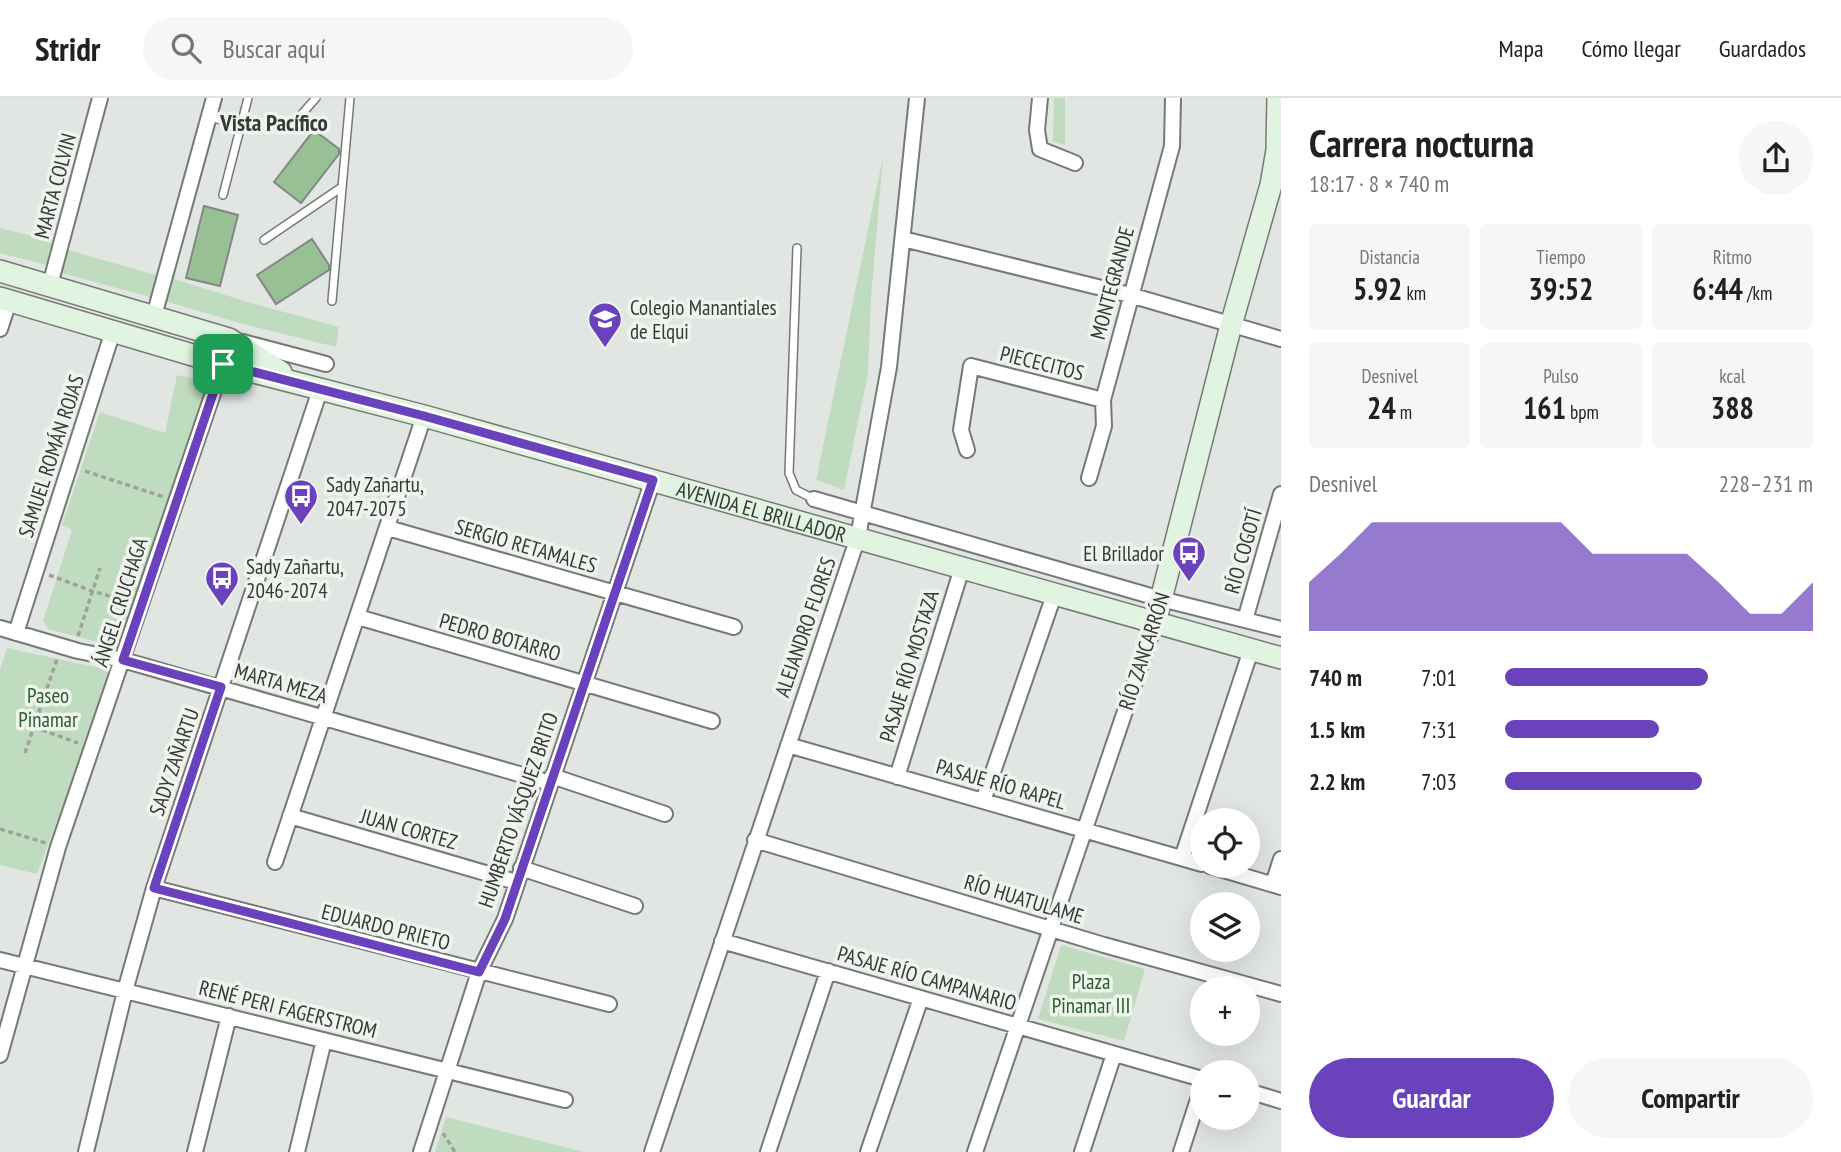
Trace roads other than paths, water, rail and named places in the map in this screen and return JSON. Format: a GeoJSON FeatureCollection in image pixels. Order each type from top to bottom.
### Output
{"type":"FeatureCollection","features":[{"type":"Feature","properties":{"kind":"street","name":"MARTA COLVIN"},"geometry":{"type":"LineString","coordinates":[[50,285],[100,98]]}},
{"type":"Feature","properties":{"kind":"street"},"geometry":{"type":"LineString","coordinates":[[155,316],[214,98]]}},
{"type":"Feature","properties":{"kind":"street","name":"ALEJANDRO FLORES"},"geometry":{"type":"LineString","coordinates":[[652,1152],[858,537],[887,378],[917,98]]}},
{"type":"Feature","properties":{"kind":"street"},"geometry":{"type":"LineString","coordinates":[[1040,98],[1037,130],[1040,149],[1075,163]]}},
{"type":"Feature","properties":{"kind":"street","name":"MONTEGRANDE"},"geometry":{"type":"LineString","coordinates":[[1089,478],[1104,426],[1103,400],[1172,146],[1173,98]]}},
{"type":"Feature","properties":{"kind":"street","name":"RÍO ZANCARRÓN"},"geometry":{"type":"LineString","coordinates":[[975,1152],[1155,623],[1231,325],[1272,185],[1279,130],[1278,98]]}},
{"type":"Feature","properties":{"kind":"street"},"geometry":{"type":"LineString","coordinates":[[903,239],[1130,295],[1281,339]]}},
{"type":"Feature","properties":{"kind":"street"},"geometry":{"type":"LineString","coordinates":[[0,271],[229,339],[326,364]]}},
{"type":"Feature","properties":{"kind":"street"},"geometry":{"type":"LineString","coordinates":[[0,329],[5,299]]}},
{"type":"Feature","properties":{"kind":"street","name":"AVENIDA EL BRILLADOR"},"geometry":{"type":"LineString","coordinates":[[5,299],[223,364],[424,416],[1281,658]]}},
{"type":"Feature","properties":{"kind":"street","name":"SAMUEL ROMÁN ROJAS"},"geometry":{"type":"LineString","coordinates":[[16,634],[113,331]]}},
{"type":"Feature","properties":{"kind":"street"},"geometry":{"type":"LineString","coordinates":[[229,339],[310,388]]}},
{"type":"Feature","properties":{"kind":"street","name":"ÁNGEL CRUCHAGA"},"geometry":{"type":"LineString","coordinates":[[0,1055],[58,847],[223,364]]}},
{"type":"Feature","properties":{"kind":"street","name":"PIECECITOS"},"geometry":{"type":"LineString","coordinates":[[967,450],[961,430],[971,366],[1103,400]]}},
{"type":"Feature","properties":{"kind":"street","name":"SADY ZAÑARTU"},"geometry":{"type":"LineString","coordinates":[[86,1152],[125,990],[154,888],[221,687],[310,388]]}},
{"type":"Feature","properties":{"kind":"street"},"geometry":{"type":"LineString","coordinates":[[275,862],[424,416]]}},
{"type":"Feature","properties":{"kind":"street","name":"HUMBERTO VÁSQUEZ BRITO"},"geometry":{"type":"LineString","coordinates":[[421,1152],[479,972],[505,919],[653,480]]}},
{"type":"Feature","properties":{"kind":"street","name":"RÍO COGOTÍ"},"geometry":{"type":"LineString","coordinates":[[1245,620],[1278,519],[1281,494]]}},
{"type":"Feature","properties":{"kind":"street","name":"AVENIDA EL BRILLADOR"},"geometry":{"type":"LineString","coordinates":[[814,499],[1161,598],[1281,629]]}},
{"type":"Feature","properties":{"kind":"street","name":"SERGIO RETAMALES"},"geometry":{"type":"LineString","coordinates":[[388,528],[734,627]]}},
{"type":"Feature","properties":{"kind":"street","name":"PASAJE RÍO MOSTAZA"},"geometry":{"type":"LineString","coordinates":[[897,776],[962,568]]}},
{"type":"Feature","properties":{"kind":"street"},"geometry":{"type":"LineString","coordinates":[[983,801],[1054,595]]}},
{"type":"Feature","properties":{"kind":"street","name":"PEDRO BOTARRO"},"geometry":{"type":"LineString","coordinates":[[358,617],[712,721]]}},
{"type":"Feature","properties":{"kind":"street","name":"MARTA MEZA"},"geometry":{"type":"LineString","coordinates":[[0,628],[61,647],[123,660],[551,779],[665,814]]}},
{"type":"Feature","properties":{"kind":"street"},"geometry":{"type":"LineString","coordinates":[[1182,858],[1251,650]]}},
{"type":"Feature","properties":{"kind":"street","name":"PASAJE RÍO RAPEL"},"geometry":{"type":"LineString","coordinates":[[788,745],[1190,860]]}},
{"type":"Feature","properties":{"kind":"street","name":"JUAN CORTEZ"},"geometry":{"type":"LineString","coordinates":[[290,816],[516,882]]}},
{"type":"Feature","properties":{"kind":"street","name":"RÍO HUATULAME"},"geometry":{"type":"LineString","coordinates":[[755,839],[1050,929],[1281,994]]}},
{"type":"Feature","properties":{"kind":"street"},"geometry":{"type":"LineString","coordinates":[[1250,878],[1277,886],[1281,859]]}},
{"type":"Feature","properties":{"kind":"street"},"geometry":{"type":"LineString","coordinates":[[521,868],[635,906]]}},
{"type":"Feature","properties":{"kind":"street","name":"EDUARDO PRIETO"},"geometry":{"type":"LineString","coordinates":[[154,888],[609,1004]]}},
{"type":"Feature","properties":{"kind":"street","name":"PASAJE RÍO CAMPANARIO"},"geometry":{"type":"LineString","coordinates":[[722,940],[1190,1076]]}},
{"type":"Feature","properties":{"kind":"street","name":"RENÉ PERI FAGERSTROM"},"geometry":{"type":"LineString","coordinates":[[0,960],[565,1100]]}},
{"type":"Feature","properties":{"kind":"street"},"geometry":{"type":"LineString","coordinates":[[768,1152],[828,971]]}},
{"type":"Feature","properties":{"kind":"street"},"geometry":{"type":"LineString","coordinates":[[868,1152],[920,998]]}},
{"type":"Feature","properties":{"kind":"street"},"geometry":{"type":"LineString","coordinates":[[195,1152],[229,1016]]}},
{"type":"Feature","properties":{"kind":"street"},"geometry":{"type":"LineString","coordinates":[[297,1152],[324,1040]]}},
{"type":"Feature","properties":{"kind":"street"},"geometry":{"type":"LineString","coordinates":[[1082,1152],[1114,1054]]}},
{"type":"Feature","properties":{"kind":"street"},"geometry":{"type":"LineString","coordinates":[[1260,1095],[1281,1101]]}},
{"type":"Feature","properties":{"kind":"street"},"geometry":{"type":"LineString","coordinates":[[1181,1152],[1190,1124]]}},
{"type":"Feature","properties":{"kind":"lane"},"geometry":{"type":"LineString","coordinates":[[223,195],[248,98]]}},
{"type":"Feature","properties":{"kind":"lane"},"geometry":{"type":"LineString","coordinates":[[293,124],[316,98]]}},
{"type":"Feature","properties":{"kind":"lane"},"geometry":{"type":"LineString","coordinates":[[332,301],[350,98]]}},
{"type":"Feature","properties":{"kind":"lane"},"geometry":{"type":"LineString","coordinates":[[209,117],[241,125]]}},
{"type":"Feature","properties":{"kind":"lane"},"geometry":{"type":"LineString","coordinates":[[264,240],[342,187]]}},
{"type":"Feature","properties":{"kind":"lane"},"geometry":{"type":"LineString","coordinates":[[797,248],[789,473],[796,490],[814,499]]}},
{"type":"Feature","properties":{"kind":"place","name":"Colegio Manantiales de Elqui"},"geometry":{"type":"Point","coordinates":[605,349]}},
{"type":"Feature","properties":{"kind":"place","name":"Sady Zañartu, 2047-2075"},"geometry":{"type":"Point","coordinates":[301,526]}},
{"type":"Feature","properties":{"kind":"place","name":"El Brillador"},"geometry":{"type":"Point","coordinates":[1189,583]}},
{"type":"Feature","properties":{"kind":"place","name":"Sady Zañartu, 2046-2074"},"geometry":{"type":"Point","coordinates":[222,608]}},
{"type":"Feature","properties":{"kind":"district","name":"Vista Pacífico"},"geometry":{"type":"Point","coordinates":[274,122]}},
{"type":"Feature","properties":{"kind":"park label","name":"Paseo Pinamar"},"geometry":{"type":"Point","coordinates":[48,707]}},
{"type":"Feature","properties":{"kind":"park label","name":"Plaza Pinamar III"},"geometry":{"type":"Point","coordinates":[1091,993]}}]}
